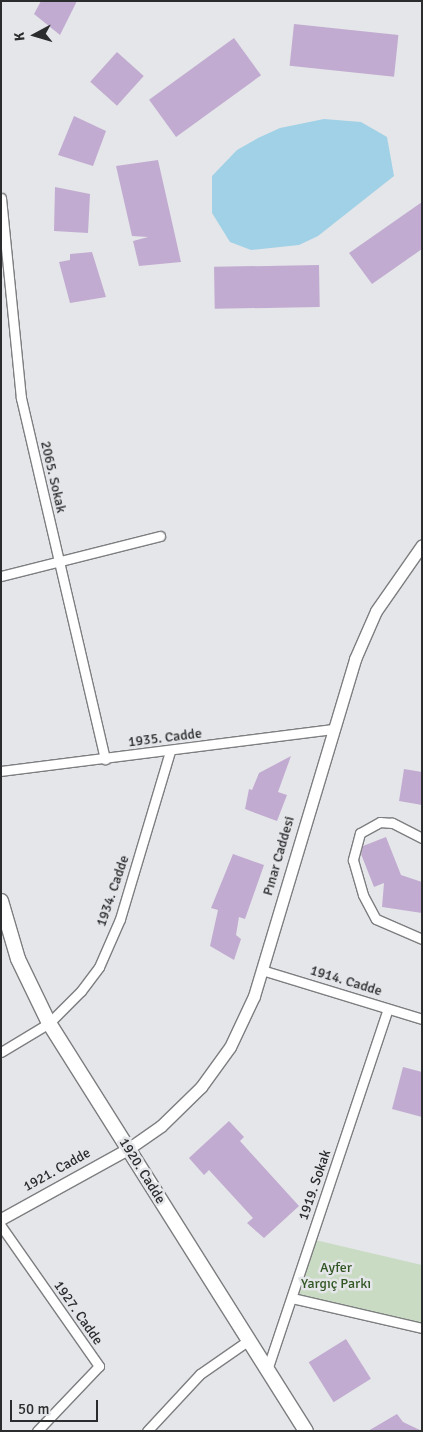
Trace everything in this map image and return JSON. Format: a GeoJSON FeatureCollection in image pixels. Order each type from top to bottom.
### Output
{"type":"FeatureCollection","features":[{"type":"Feature","properties":{"kind":"main road","name":"1920. Cadde"},"geometry":{"type":"LineString","coordinates":[[1,901],[21,966],[49,1023],[268,1370],[301,1429]]}},
{"type":"Feature","properties":{"kind":"street","name":"2065. Sokak"},"geometry":{"type":"LineString","coordinates":[[1,198],[15,359],[59,562],[105,759]]}},
{"type":"Feature","properties":{"kind":"street"},"geometry":{"type":"LineString","coordinates":[[1,576],[160,536]]}},
{"type":"Feature","properties":{"kind":"street","name":"Pınar Caddesi"},"geometry":{"type":"LineString","coordinates":[[128,1149],[182,1107],[215,1070],[243,1023],[262,970],[332,729],[364,636],[390,588],[422,545]]}},
{"type":"Feature","properties":{"kind":"street","name":"1935. Cadde"},"geometry":{"type":"LineString","coordinates":[[1,771],[170,752],[332,729]]}},
{"type":"Feature","properties":{"kind":"street","name":"1934. Cadde"},"geometry":{"type":"LineString","coordinates":[[1,1052],[49,1023],[82,991],[99,967],[120,918],[170,752]]}},
{"type":"Feature","properties":{"kind":"street"},"geometry":{"type":"LineString","coordinates":[[422,838],[392,823],[380,822],[360,833],[353,860],[363,895],[376,920],[422,938]]}},
{"type":"Feature","properties":{"kind":"street","name":"1914. Cadde"},"geometry":{"type":"LineString","coordinates":[[262,970],[422,1019]]}},
{"type":"Feature","properties":{"kind":"street","name":"1919. Sokak"},"geometry":{"type":"LineString","coordinates":[[268,1370],[388,1009]]}},
{"type":"Feature","properties":{"kind":"street","name":"1921. Cadde"},"geometry":{"type":"LineString","coordinates":[[1,1219],[128,1149]]}},
{"type":"Feature","properties":{"kind":"street","name":"1927. Cadde"},"geometry":{"type":"LineString","coordinates":[[1,1226],[99,1366],[37,1431]]}},
{"type":"Feature","properties":{"kind":"street"},"geometry":{"type":"LineString","coordinates":[[292,1298],[422,1328]]}},
{"type":"Feature","properties":{"kind":"street"},"geometry":{"type":"LineString","coordinates":[[147,1431],[200,1374],[248,1340]]}},
{"type":"Feature","properties":{"kind":"green space","name":"Ayfer Yargıç Parkı"},"geometry":{"type":"Polygon","coordinates":[[[311,1239],[422,1265],[422,1328],[292,1298],[311,1239]]]}},
{"type":"Feature","properties":{"kind":"water"},"geometry":{"type":"Polygon","coordinates":[[[324,119],[361,122],[387,137],[394,176],[318,236],[299,245],[251,250],[230,242],[212,213],[212,176],[237,150],[258,138],[280,128],[324,119]]]}},
{"type":"Feature","properties":{"kind":"building"},"geometry":{"type":"Polygon","coordinates":[[[41,1],[77,1],[60,35],[34,14],[41,1]]]}},
{"type":"Feature","properties":{"kind":"building"},"geometry":{"type":"Polygon","coordinates":[[[294,24],[398,35],[394,77],[290,66],[294,24]]]}},
{"type":"Feature","properties":{"kind":"building"},"geometry":{"type":"Polygon","coordinates":[[[234,38],[261,75],[176,137],[149,100],[234,38]]]}},
{"type":"Feature","properties":{"kind":"building"},"geometry":{"type":"Polygon","coordinates":[[[117,52],[144,76],[117,106],[90,82],[117,52]]]}},
{"type":"Feature","properties":{"kind":"building"},"geometry":{"type":"Polygon","coordinates":[[[74,116],[106,131],[93,166],[58,155],[74,116]]]}},
{"type":"Feature","properties":{"kind":"building"},"geometry":{"type":"Polygon","coordinates":[[[158,160],[181,262],[139,266],[133,241],[148,237],[132,236],[116,166],[158,160]]]}},
{"type":"Feature","properties":{"kind":"building"},"geometry":{"type":"Polygon","coordinates":[[[55,187],[90,194],[88,233],[54,231],[55,187]]]}},
{"type":"Feature","properties":{"kind":"building"},"geometry":{"type":"Polygon","coordinates":[[[422,202],[422,249],[372,284],[349,253],[422,202]]]}},
{"type":"Feature","properties":{"kind":"building"},"geometry":{"type":"Polygon","coordinates":[[[92,252],[106,297],[70,303],[59,262],[70,260],[70,254],[92,252]]]}},
{"type":"Feature","properties":{"kind":"building"},"geometry":{"type":"Polygon","coordinates":[[[319,265],[320,307],[215,309],[214,267],[319,265]]]}},
{"type":"Feature","properties":{"kind":"building"},"geometry":{"type":"Polygon","coordinates":[[[291,756],[278,792],[287,795],[277,821],[245,809],[249,789],[252,790],[259,773],[291,756]]]}},
{"type":"Feature","properties":{"kind":"building"},"geometry":{"type":"Polygon","coordinates":[[[404,769],[422,772],[422,805],[399,801],[404,769]]]}},
{"type":"Feature","properties":{"kind":"building"},"geometry":{"type":"Polygon","coordinates":[[[386,837],[401,875],[422,882],[422,913],[382,907],[384,883],[374,887],[361,854],[363,846],[386,837]]]}},
{"type":"Feature","properties":{"kind":"building"},"geometry":{"type":"Polygon","coordinates":[[[233,854],[264,865],[245,919],[239,917],[236,935],[241,939],[234,960],[210,946],[218,910],[211,908],[233,854]]]}},
{"type":"Feature","properties":{"kind":"building"},"geometry":{"type":"Polygon","coordinates":[[[403,1067],[422,1072],[422,1117],[392,1109],[403,1067]]]}},
{"type":"Feature","properties":{"kind":"building"},"geometry":{"type":"Polygon","coordinates":[[[229,1121],[244,1137],[240,1141],[299,1206],[264,1238],[247,1223],[253,1218],[209,1170],[204,1175],[189,1158],[229,1121]]]}},
{"type":"Feature","properties":{"kind":"building"},"geometry":{"type":"Polygon","coordinates":[[[346,1339],[371,1379],[334,1402],[309,1362],[346,1339]]]}},
{"type":"Feature","properties":{"kind":"building"},"geometry":{"type":"Polygon","coordinates":[[[397,1414],[403,1422],[422,1431],[368,1431],[397,1414]]]}}]}
